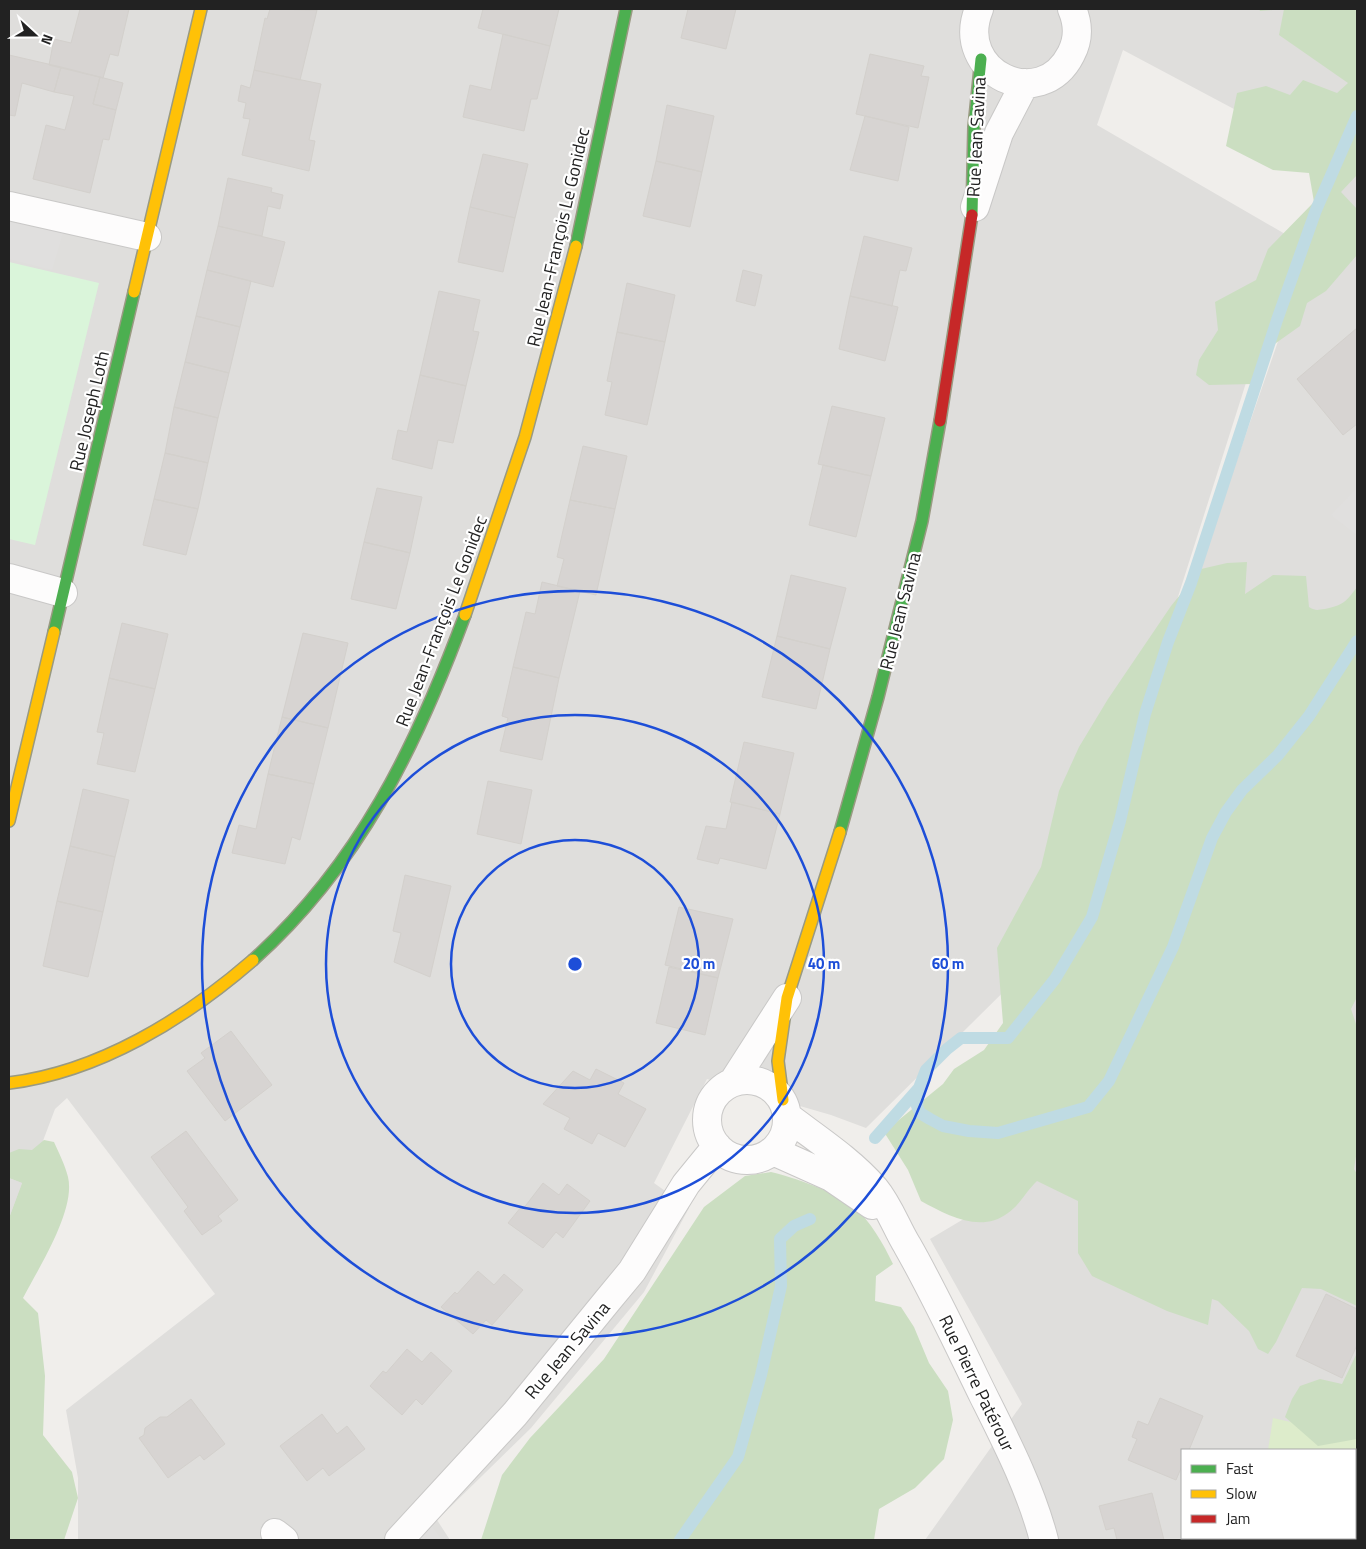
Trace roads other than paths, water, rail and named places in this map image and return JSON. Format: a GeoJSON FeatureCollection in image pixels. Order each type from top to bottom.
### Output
{"type":"FeatureCollection","features":[{"type":"Feature","properties":{"kind":"street","name":"Rue Joseph Loth"},"geometry":{"type":"LineString","coordinates":[[9,821],[201,9]]}},
{"type":"Feature","properties":{"kind":"street","name":"Rue Jean-François Le Gonidec"},"geometry":{"type":"LineString","coordinates":[[9,1083],[39,1081],[78,1068],[114,1051],[200,1002],[268,948],[322,890],[349,853],[379,806],[402,764],[449,659],[491,547],[516,468],[556,330],[577,245],[626,9]]}},
{"type":"Feature","properties":{"kind":"street"},"geometry":{"type":"LineString","coordinates":[[973,13],[975,42],[981,59],[993,72],[1008,80],[1024,83],[1050,77],[1068,60],[1077,35],[1072,9]]}},
{"type":"Feature","properties":{"kind":"street","name":"Rue Jean Savina"},"geometry":{"type":"LineString","coordinates":[[785,1108],[779,1080],[778,1061],[787,998],[842,825],[878,698],[922,521],[940,428],[972,215],[974,127],[981,59]]}},
{"type":"Feature","properties":{"kind":"street","name":"Rue Jean Savina"},"geometry":{"type":"LineString","coordinates":[[972,215],[999,133],[1024,83]]}},
{"type":"Feature","properties":{"kind":"street"},"geometry":{"type":"LineString","coordinates":[[9,206],[147,238]]}},
{"type":"Feature","properties":{"kind":"street"},"geometry":{"type":"LineString","coordinates":[[9,578],[63,593]]}},
{"type":"Feature","properties":{"kind":"street","name":"Rue Jean Savina"},"geometry":{"type":"LineString","coordinates":[[733,1082],[787,998]]}},
{"type":"Feature","properties":{"kind":"street"},"geometry":{"type":"LineString","coordinates":[[756,1080],[766,1084],[785,1108],[786,1130],[781,1141],[773,1151],[763,1157],[738,1159],[727,1154],[717,1146],[710,1136],[708,1110],[713,1098],[733,1082],[756,1080]]}},
{"type":"Feature","properties":{"kind":"street","name":"Rue Pierre Patérour"},"geometry":{"type":"LineString","coordinates":[[785,1108],[872,1205],[898,1231],[944,1315],[1002,1435],[1033,1504],[1044,1540]]}},
{"type":"Feature","properties":{"kind":"street","name":"Rue Jean Savina"},"geometry":{"type":"LineString","coordinates":[[399,1540],[514,1414],[608,1300],[632,1270],[686,1184],[717,1146]]}},
{"type":"Feature","properties":{"kind":"street","name":"Rue Pierre Patérour"},"geometry":{"type":"LineString","coordinates":[[773,1151],[845,1174]]}},
{"type":"Feature","properties":{"kind":"waterway"},"geometry":{"type":"LineString","coordinates":[[875,1138],[919,1088],[926,1070],[961,1038],[1008,1038],[1055,979],[1092,917],[1120,821],[1145,714],[1168,642],[1191,583],[1277,320],[1316,210],[1357,116]]}},
{"type":"Feature","properties":{"kind":"waterway"},"geometry":{"type":"LineString","coordinates":[[919,1088],[917,1106],[920,1113],[943,1126],[969,1131],[998,1133],[1088,1107],[1109,1081],[1173,947],[1212,838],[1226,812],[1242,790],[1278,755],[1309,716],[1357,641]]}},
{"type":"Feature","properties":{"kind":"waterway"},"geometry":{"type":"LineString","coordinates":[[680,1540],[738,1457],[761,1375],[781,1286],[780,1239],[794,1226],[810,1219]]}}]}
